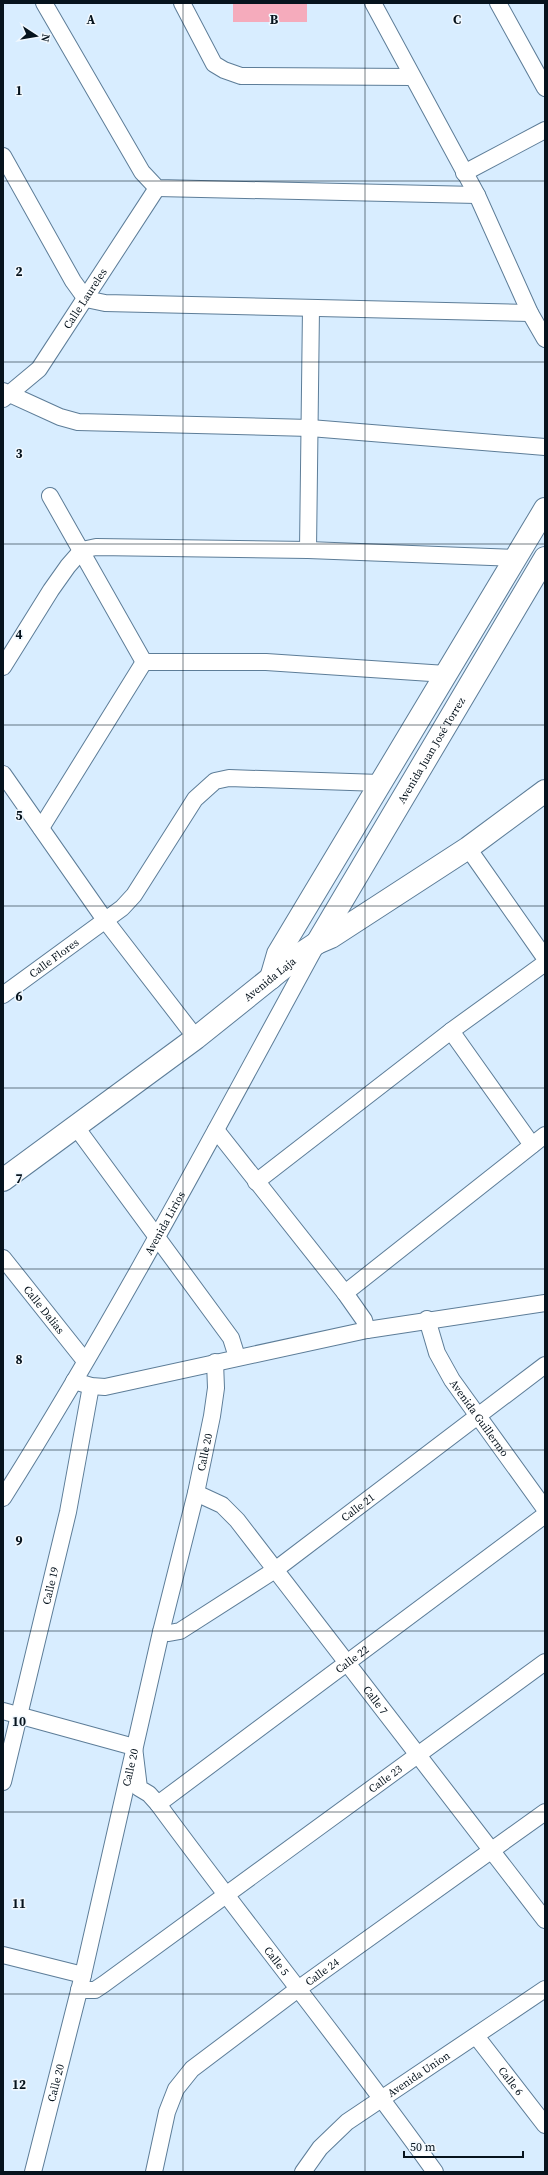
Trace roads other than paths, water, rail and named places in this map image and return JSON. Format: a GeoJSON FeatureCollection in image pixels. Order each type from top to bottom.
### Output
{"type":"FeatureCollection","features":[{"type":"Feature","properties":{"kind":"street"},"geometry":{"type":"LineString","coordinates":[[44,3],[142,172],[157,188],[477,195]]}},
{"type":"Feature","properties":{"kind":"street"},"geometry":{"type":"LineString","coordinates":[[182,3],[214,64],[224,70],[241,76],[412,77]]}},
{"type":"Feature","properties":{"kind":"street"},"geometry":{"type":"LineString","coordinates":[[373,3],[477,195],[530,313],[545,339]]}},
{"type":"Feature","properties":{"kind":"street"},"geometry":{"type":"LineString","coordinates":[[498,3],[545,88]]}},
{"type":"Feature","properties":{"kind":"street"},"geometry":{"type":"LineString","coordinates":[[464,173],[545,130]]}},
{"type":"Feature","properties":{"kind":"street"},"geometry":{"type":"LineString","coordinates":[[3,156],[73,281],[86,299],[105,303],[530,313]]}},
{"type":"Feature","properties":{"kind":"street","name":"Calle Laureles"},"geometry":{"type":"LineString","coordinates":[[5,395],[39,369],[157,188]]}},
{"type":"Feature","properties":{"kind":"street"},"geometry":{"type":"LineString","coordinates":[[308,550],[311,308]]}},
{"type":"Feature","properties":{"kind":"street"},"geometry":{"type":"LineString","coordinates":[[5,395],[60,417],[78,422],[310,428],[545,447]]}},
{"type":"Feature","properties":{"kind":"street"},"geometry":{"type":"LineString","coordinates":[[50,496],[82,550],[144,662]]}},
{"type":"Feature","properties":{"kind":"street"},"geometry":{"type":"LineString","coordinates":[[271,978],[278,954],[545,509]]}},
{"type":"Feature","properties":{"kind":"street"},"geometry":{"type":"LineString","coordinates":[[3,667],[51,590],[82,550],[96,547],[117,546],[308,550],[515,558]]}},
{"type":"Feature","properties":{"kind":"street","name":"Avenida Juan José Torrez"},"geometry":{"type":"LineString","coordinates":[[318,943],[545,558]]}},
{"type":"Feature","properties":{"kind":"street"},"geometry":{"type":"LineString","coordinates":[[144,662],[266,662],[446,674]]}},
{"type":"Feature","properties":{"kind":"street"},"geometry":{"type":"LineString","coordinates":[[41,828],[144,662]]}},
{"type":"Feature","properties":{"kind":"street","name":"Calle Flores"},"geometry":{"type":"LineString","coordinates":[[3,995],[105,920],[134,895],[195,799],[215,781],[230,778],[380,783]]}},
{"type":"Feature","properties":{"kind":"street"},"geometry":{"type":"LineString","coordinates":[[6,785],[41,828],[105,920],[196,1038]]}},
{"type":"Feature","properties":{"kind":"street","name":"Avenida Laja"},"geometry":{"type":"LineString","coordinates":[[3,1180],[196,1038],[271,978],[318,943],[331,937],[468,848],[545,792]]}},
{"type":"Feature","properties":{"kind":"street"},"geometry":{"type":"LineString","coordinates":[[468,848],[545,958]]}},
{"type":"Feature","properties":{"kind":"street","name":"Avenida Lirios"},"geometry":{"type":"LineString","coordinates":[[4,1494],[74,1381],[157,1236],[318,943]]}},
{"type":"Feature","properties":{"kind":"street"},"geometry":{"type":"LineString","coordinates":[[256,1182],[451,1031],[545,963]]}},
{"type":"Feature","properties":{"kind":"street"},"geometry":{"type":"LineString","coordinates":[[451,1031],[532,1145]]}},
{"type":"Feature","properties":{"kind":"street"},"geometry":{"type":"LineString","coordinates":[[76,1127],[231,1338],[237,1357]]}},
{"type":"Feature","properties":{"kind":"street"},"geometry":{"type":"LineString","coordinates":[[216,1130],[345,1293],[364,1320],[367,1330]]}},
{"type":"Feature","properties":{"kind":"street"},"geometry":{"type":"LineString","coordinates":[[345,1293],[545,1135]]}},
{"type":"Feature","properties":{"kind":"street","name":"Calle Dalias"},"geometry":{"type":"LineString","coordinates":[[3,1258],[85,1360]]}},
{"type":"Feature","properties":{"kind":"street"},"geometry":{"type":"LineString","coordinates":[[74,1381],[91,1386],[105,1387],[214,1362],[367,1330],[545,1303]]}},
{"type":"Feature","properties":{"kind":"street","name":"Avenida Guillermo"},"geometry":{"type":"LineString","coordinates":[[428,1320],[437,1352],[452,1380],[477,1417],[545,1509]]}},
{"type":"Feature","properties":{"kind":"street","name":"Calle 20"},"geometry":{"type":"LineString","coordinates":[[33,2172],[81,1982],[161,1632],[196,1493],[212,1416],[216,1388],[214,1362]]}},
{"type":"Feature","properties":{"kind":"street","name":"Calle 21"},"geometry":{"type":"LineString","coordinates":[[161,1632],[169,1633],[180,1631],[275,1570],[545,1365]]}},
{"type":"Feature","properties":{"kind":"street","name":"Calle 19"},"geometry":{"type":"LineString","coordinates":[[3,1782],[68,1512],[91,1386]]}},
{"type":"Feature","properties":{"kind":"street","name":"Calle 7"},"geometry":{"type":"LineString","coordinates":[[196,1493],[222,1505],[237,1520],[346,1663],[493,1850],[545,1920]]}},
{"type":"Feature","properties":{"kind":"street","name":"Calle 22"},"geometry":{"type":"LineString","coordinates":[[158,1804],[545,1515]]}},
{"type":"Feature","properties":{"kind":"street","name":"Calle 23"},"geometry":{"type":"LineString","coordinates":[[81,1982],[95,1990],[104,1984],[545,1662]]}},
{"type":"Feature","properties":{"kind":"street"},"geometry":{"type":"LineString","coordinates":[[3,1711],[134,1747]]}},
{"type":"Feature","properties":{"kind":"street","name":"Calle 5"},"geometry":{"type":"LineString","coordinates":[[134,1747],[139,1788],[149,1794],[158,1804],[382,2098],[435,2172]]}},
{"type":"Feature","properties":{"kind":"street","name":"Calle 24"},"geometry":{"type":"LineString","coordinates":[[154,2172],[167,2112],[176,2089],[192,2069],[298,1989],[545,1812]]}},
{"type":"Feature","properties":{"kind":"street"},"geometry":{"type":"LineString","coordinates":[[3,1955],[81,1982]]}},
{"type":"Feature","properties":{"kind":"street","name":"Avenida Union"},"geometry":{"type":"LineString","coordinates":[[303,2172],[320,2148],[347,2122],[545,1989]]}},
{"type":"Feature","properties":{"kind":"street","name":"Calle 6"},"geometry":{"type":"LineString","coordinates":[[476,2036],[545,2125]]}}]}
